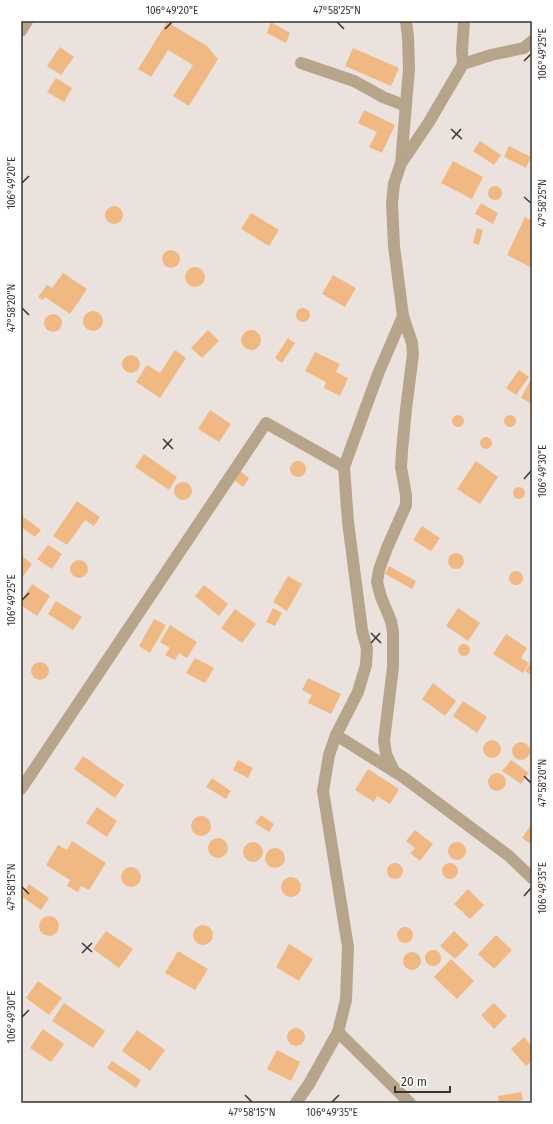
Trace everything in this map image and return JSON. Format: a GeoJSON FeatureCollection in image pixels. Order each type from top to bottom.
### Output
{"type":"FeatureCollection","features":[{"type":"Feature","properties":{"kind":"street"},"geometry":{"type":"LineString","coordinates":[[21,31],[27,21]]}},
{"type":"Feature","properties":{"kind":"street"},"geometry":{"type":"LineString","coordinates":[[394,772],[386,754],[384,741],[393,667],[393,632],[391,621],[381,597],[377,582],[379,570],[387,548],[406,505],[402,462],[406,409],[413,354],[412,344],[402,316],[394,246],[392,203],[394,184],[401,163],[409,69],[406,21]]}},
{"type":"Feature","properties":{"kind":"street"},"geometry":{"type":"LineString","coordinates":[[401,163],[429,122],[463,64],[462,51],[464,21]]}},
{"type":"Feature","properties":{"kind":"street"},"geometry":{"type":"LineString","coordinates":[[463,64],[491,55],[524,48],[532,41]]}},
{"type":"Feature","properties":{"kind":"street"},"geometry":{"type":"LineString","coordinates":[[301,63],[354,81],[384,97],[406,106]]}},
{"type":"Feature","properties":{"kind":"street"},"geometry":{"type":"LineString","coordinates":[[296,1103],[309,1084],[338,1032],[346,1000],[348,947],[323,791],[329,755],[336,735],[358,692],[366,665],[367,649],[362,630],[348,522],[344,467],[378,374],[402,316]]}},
{"type":"Feature","properties":{"kind":"street"},"geometry":{"type":"LineString","coordinates":[[21,789],[266,423],[344,467]]}},
{"type":"Feature","properties":{"kind":"street"},"geometry":{"type":"LineString","coordinates":[[336,735],[403,777],[509,856],[532,878]]}},
{"type":"Feature","properties":{"kind":"street"},"geometry":{"type":"LineString","coordinates":[[338,1032],[410,1103]]}},
{"type":"Feature","properties":{"kind":"building"},"geometry":{"type":"Polygon","coordinates":[[[167,22],[207,46],[218,59],[189,106],[173,96],[193,65],[168,50],[151,77],[138,69],[167,22]]]}},
{"type":"Feature","properties":{"kind":"building"},"geometry":{"type":"Polygon","coordinates":[[[271,22],[290,33],[286,43],[267,33],[271,22]]]}},
{"type":"Feature","properties":{"kind":"building"},"geometry":{"type":"Polygon","coordinates":[[[60,47],[74,57],[61,75],[47,66],[60,47]]]}},
{"type":"Feature","properties":{"kind":"building"},"geometry":{"type":"Polygon","coordinates":[[[353,48],[399,68],[391,86],[345,66],[353,48]]]}},
{"type":"Feature","properties":{"kind":"building"},"geometry":{"type":"Polygon","coordinates":[[[56,78],[72,88],[64,102],[47,92],[56,78]]]}},
{"type":"Feature","properties":{"kind":"building"},"geometry":{"type":"Polygon","coordinates":[[[364,110],[395,125],[382,153],[369,147],[377,132],[358,123],[364,110]]]}},
{"type":"Feature","properties":{"kind":"building"},"geometry":{"type":"Polygon","coordinates":[[[480,141],[501,155],[494,165],[473,151],[480,141]]]}},
{"type":"Feature","properties":{"kind":"building"},"geometry":{"type":"Polygon","coordinates":[[[509,146],[531,157],[526,168],[504,157],[509,146]]]}},
{"type":"Feature","properties":{"kind":"building"},"geometry":{"type":"Polygon","coordinates":[[[453,161],[483,177],[472,199],[441,183],[453,161]]]}},
{"type":"Feature","properties":{"kind":"building"},"geometry":{"type":"Polygon","coordinates":[[[492,186],[498,186],[502,190],[502,196],[498,200],[492,200],[488,196],[488,190],[492,186]]]}},
{"type":"Feature","properties":{"kind":"building"},"geometry":{"type":"Polygon","coordinates":[[[481,203],[498,213],[493,224],[475,214],[481,203]]]}},
{"type":"Feature","properties":{"kind":"building"},"geometry":{"type":"Polygon","coordinates":[[[114,206],[120,209],[123,215],[120,221],[114,224],[108,221],[105,215],[108,209],[114,206]]]}},
{"type":"Feature","properties":{"kind":"building"},"geometry":{"type":"Polygon","coordinates":[[[251,213],[279,230],[269,246],[241,229],[251,213]]]}},
{"type":"Feature","properties":{"kind":"building"},"geometry":{"type":"Polygon","coordinates":[[[525,217],[532,221],[532,268],[507,255],[525,217]]]}},
{"type":"Feature","properties":{"kind":"building"},"geometry":{"type":"Polygon","coordinates":[[[477,228],[483,230],[479,245],[473,243],[477,228]]]}},
{"type":"Feature","properties":{"kind":"building"},"geometry":{"type":"Polygon","coordinates":[[[171,250],[175,251],[179,255],[179,263],[175,267],[171,268],[167,267],[163,263],[162,259],[163,255],[167,251],[171,250]]]}},
{"type":"Feature","properties":{"kind":"building"},"geometry":{"type":"Polygon","coordinates":[[[195,267],[202,270],[205,277],[202,284],[195,287],[188,284],[185,277],[188,270],[195,267]]]}},
{"type":"Feature","properties":{"kind":"building"},"geometry":{"type":"Polygon","coordinates":[[[63,273],[87,289],[70,314],[45,297],[43,300],[38,297],[47,285],[52,288],[63,273]]]}},
{"type":"Feature","properties":{"kind":"building"},"geometry":{"type":"Polygon","coordinates":[[[333,275],[356,288],[345,307],[322,294],[333,275]]]}},
{"type":"Feature","properties":{"kind":"building"},"geometry":{"type":"Polygon","coordinates":[[[303,308],[308,310],[310,315],[308,320],[303,322],[298,320],[296,315],[298,310],[303,308]]]}},
{"type":"Feature","properties":{"kind":"building"},"geometry":{"type":"Polygon","coordinates":[[[93,311],[100,314],[103,321],[100,328],[93,331],[86,328],[83,321],[86,314],[93,311]]]}},
{"type":"Feature","properties":{"kind":"building"},"geometry":{"type":"Polygon","coordinates":[[[53,314],[59,317],[62,323],[59,329],[53,332],[47,329],[44,323],[47,317],[53,314]]]}},
{"type":"Feature","properties":{"kind":"building"},"geometry":{"type":"Polygon","coordinates":[[[208,330],[219,341],[202,358],[191,348],[208,330]]]}},
{"type":"Feature","properties":{"kind":"building"},"geometry":{"type":"Polygon","coordinates":[[[251,330],[258,333],[261,340],[258,347],[251,350],[244,347],[241,340],[244,333],[251,330]]]}},
{"type":"Feature","properties":{"kind":"building"},"geometry":{"type":"Polygon","coordinates":[[[288,338],[295,343],[282,363],[275,358],[288,338]]]}},
{"type":"Feature","properties":{"kind":"building"},"geometry":{"type":"Polygon","coordinates":[[[175,350],[186,358],[160,398],[136,382],[147,365],[160,373],[175,350]]]}},
{"type":"Feature","properties":{"kind":"building"},"geometry":{"type":"Polygon","coordinates":[[[315,352],[340,364],[336,372],[348,378],[340,396],[324,388],[326,382],[305,371],[315,352]]]}},
{"type":"Feature","properties":{"kind":"building"},"geometry":{"type":"Polygon","coordinates":[[[127,355],[135,355],[140,360],[138,371],[135,373],[127,373],[122,368],[122,360],[127,355]]]}},
{"type":"Feature","properties":{"kind":"building"},"geometry":{"type":"Polygon","coordinates":[[[519,370],[529,377],[516,395],[506,388],[519,370]]]}},
{"type":"Feature","properties":{"kind":"building"},"geometry":{"type":"Polygon","coordinates":[[[530,381],[532,382],[532,404],[521,398],[530,381]]]}},
{"type":"Feature","properties":{"kind":"building"},"geometry":{"type":"Polygon","coordinates":[[[210,410],[231,424],[219,442],[198,429],[210,410]]]}},
{"type":"Feature","properties":{"kind":"building"},"geometry":{"type":"Polygon","coordinates":[[[456,415],[460,415],[464,421],[460,427],[456,427],[452,423],[452,419],[456,415]]]}},
{"type":"Feature","properties":{"kind":"building"},"geometry":{"type":"Polygon","coordinates":[[[508,415],[512,415],[516,421],[512,427],[508,427],[504,423],[504,419],[508,415]]]}},
{"type":"Feature","properties":{"kind":"building"},"geometry":{"type":"Polygon","coordinates":[[[484,437],[488,437],[492,443],[488,449],[484,449],[480,445],[480,441],[484,437]]]}},
{"type":"Feature","properties":{"kind":"building"},"geometry":{"type":"Polygon","coordinates":[[[144,454],[177,477],[169,490],[135,467],[144,454]]]}},
{"type":"Feature","properties":{"kind":"building"},"geometry":{"type":"Polygon","coordinates":[[[295,461],[301,461],[306,466],[304,475],[301,477],[295,477],[290,472],[290,466],[295,461]]]}},
{"type":"Feature","properties":{"kind":"building"},"geometry":{"type":"Polygon","coordinates":[[[476,461],[498,477],[480,504],[457,489],[476,461]]]}},
{"type":"Feature","properties":{"kind":"building"},"geometry":{"type":"Polygon","coordinates":[[[240,471],[249,478],[243,487],[233,479],[240,471]]]}},
{"type":"Feature","properties":{"kind":"building"},"geometry":{"type":"Polygon","coordinates":[[[183,482],[189,485],[192,491],[189,497],[183,500],[177,497],[174,491],[177,485],[183,482]]]}},
{"type":"Feature","properties":{"kind":"building"},"geometry":{"type":"Polygon","coordinates":[[[517,487],[521,487],[525,493],[521,499],[517,499],[513,495],[513,491],[517,487]]]}},
{"type":"Feature","properties":{"kind":"building"},"geometry":{"type":"Polygon","coordinates":[[[77,501],[100,517],[94,526],[85,520],[67,545],[53,536],[77,501]]]}},
{"type":"Feature","properties":{"kind":"building"},"geometry":{"type":"Polygon","coordinates":[[[21,515],[41,530],[35,537],[21,527],[21,515]]]}},
{"type":"Feature","properties":{"kind":"building"},"geometry":{"type":"Polygon","coordinates":[[[422,526],[440,538],[431,551],[413,540],[422,526]]]}},
{"type":"Feature","properties":{"kind":"building"},"geometry":{"type":"Polygon","coordinates":[[[48,545],[62,554],[52,569],[37,559],[48,545]]]}},
{"type":"Feature","properties":{"kind":"building"},"geometry":{"type":"Polygon","coordinates":[[[453,553],[459,553],[464,558],[462,567],[459,569],[453,569],[448,564],[448,558],[453,553]]]}},
{"type":"Feature","properties":{"kind":"building"},"geometry":{"type":"Polygon","coordinates":[[[21,555],[32,564],[21,579],[21,555]]]}},
{"type":"Feature","properties":{"kind":"building"},"geometry":{"type":"Polygon","coordinates":[[[79,560],[85,563],[88,569],[85,575],[79,578],[73,575],[70,569],[73,563],[79,560]]]}},
{"type":"Feature","properties":{"kind":"building"},"geometry":{"type":"Polygon","coordinates":[[[389,566],[416,581],[412,589],[385,574],[389,566]]]}},
{"type":"Feature","properties":{"kind":"building"},"geometry":{"type":"Polygon","coordinates":[[[513,571],[519,571],[523,575],[523,581],[519,585],[513,585],[509,581],[509,575],[513,571]]]}},
{"type":"Feature","properties":{"kind":"building"},"geometry":{"type":"Polygon","coordinates":[[[288,576],[302,584],[287,611],[273,602],[288,576]]]}},
{"type":"Feature","properties":{"kind":"building"},"geometry":{"type":"Polygon","coordinates":[[[32,584],[50,596],[37,616],[21,605],[21,601],[32,584]]]}},
{"type":"Feature","properties":{"kind":"building"},"geometry":{"type":"Polygon","coordinates":[[[204,585],[228,604],[219,616],[195,596],[204,585]]]}},
{"type":"Feature","properties":{"kind":"building"},"geometry":{"type":"Polygon","coordinates":[[[56,601],[82,617],[73,630],[48,614],[56,601]]]}},
{"type":"Feature","properties":{"kind":"building"},"geometry":{"type":"Polygon","coordinates":[[[273,608],[282,613],[275,626],[266,622],[273,608]]]}},
{"type":"Feature","properties":{"kind":"building"},"geometry":{"type":"Polygon","coordinates":[[[458,608],[480,623],[468,641],[446,626],[458,608]]]}},
{"type":"Feature","properties":{"kind":"building"},"geometry":{"type":"Polygon","coordinates":[[[235,609],[256,624],[242,643],[221,628],[235,609]]]}},
{"type":"Feature","properties":{"kind":"building"},"geometry":{"type":"Polygon","coordinates":[[[154,619],[166,625],[150,653],[139,646],[154,619]]]}},
{"type":"Feature","properties":{"kind":"building"},"geometry":{"type":"Polygon","coordinates":[[[170,625],[197,642],[187,658],[179,653],[175,660],[165,655],[170,648],[160,642],[170,625]]]}},
{"type":"Feature","properties":{"kind":"building"},"geometry":{"type":"Polygon","coordinates":[[[506,634],[527,648],[521,658],[529,663],[523,673],[493,654],[506,634]]]}},
{"type":"Feature","properties":{"kind":"building"},"geometry":{"type":"Polygon","coordinates":[[[462,644],[466,644],[470,650],[466,656],[462,656],[458,652],[458,648],[462,644]]]}},
{"type":"Feature","properties":{"kind":"building"},"geometry":{"type":"Polygon","coordinates":[[[195,658],[214,668],[205,683],[186,673],[195,658]]]}},
{"type":"Feature","properties":{"kind":"building"},"geometry":{"type":"Polygon","coordinates":[[[532,661],[532,676],[525,671],[532,661]]]}},
{"type":"Feature","properties":{"kind":"building"},"geometry":{"type":"Polygon","coordinates":[[[40,662],[46,665],[49,671],[46,677],[40,680],[34,677],[31,671],[34,665],[40,662]]]}},
{"type":"Feature","properties":{"kind":"building"},"geometry":{"type":"Polygon","coordinates":[[[308,678],[341,694],[331,714],[308,703],[312,695],[302,690],[308,678]]]}},
{"type":"Feature","properties":{"kind":"building"},"geometry":{"type":"Polygon","coordinates":[[[433,683],[456,701],[445,716],[422,699],[433,683]]]}},
{"type":"Feature","properties":{"kind":"building"},"geometry":{"type":"Polygon","coordinates":[[[463,701],[487,717],[477,733],[453,716],[463,701]]]}},
{"type":"Feature","properties":{"kind":"building"},"geometry":{"type":"Polygon","coordinates":[[[492,740],[498,743],[501,749],[498,755],[492,758],[486,755],[483,749],[486,743],[492,740]]]}},
{"type":"Feature","properties":{"kind":"building"},"geometry":{"type":"Polygon","coordinates":[[[521,742],[527,745],[530,751],[527,757],[521,760],[515,757],[512,751],[515,745],[521,742]]]}},
{"type":"Feature","properties":{"kind":"building"},"geometry":{"type":"Polygon","coordinates":[[[83,756],[124,785],[115,798],[74,769],[83,756]]]}},
{"type":"Feature","properties":{"kind":"building"},"geometry":{"type":"Polygon","coordinates":[[[238,760],[253,768],[248,778],[233,770],[238,760]]]}},
{"type":"Feature","properties":{"kind":"building"},"geometry":{"type":"Polygon","coordinates":[[[511,760],[529,773],[521,784],[502,771],[511,760]]]}},
{"type":"Feature","properties":{"kind":"building"},"geometry":{"type":"Polygon","coordinates":[[[368,769],[399,789],[390,804],[377,796],[374,802],[355,790],[368,769]]]}},
{"type":"Feature","properties":{"kind":"building"},"geometry":{"type":"Polygon","coordinates":[[[497,773],[501,774],[505,778],[505,786],[501,790],[497,791],[493,790],[489,786],[488,782],[489,778],[493,774],[497,773]]]}},
{"type":"Feature","properties":{"kind":"building"},"geometry":{"type":"Polygon","coordinates":[[[212,778],[231,791],[226,799],[206,787],[212,778]]]}},
{"type":"Feature","properties":{"kind":"building"},"geometry":{"type":"Polygon","coordinates":[[[97,807],[117,821],[107,837],[86,823],[97,807]]]}},
{"type":"Feature","properties":{"kind":"building"},"geometry":{"type":"Polygon","coordinates":[[[261,815],[274,824],[269,832],[255,823],[261,815]]]}},
{"type":"Feature","properties":{"kind":"building"},"geometry":{"type":"Polygon","coordinates":[[[201,816],[208,819],[211,826],[208,833],[201,836],[194,833],[191,826],[194,819],[201,816]]]}},
{"type":"Feature","properties":{"kind":"building"},"geometry":{"type":"Polygon","coordinates":[[[532,824],[532,845],[522,838],[532,824]]]}},
{"type":"Feature","properties":{"kind":"building"},"geometry":{"type":"Polygon","coordinates":[[[415,830],[433,844],[420,861],[410,853],[415,848],[406,841],[415,830]]]}},
{"type":"Feature","properties":{"kind":"building"},"geometry":{"type":"Polygon","coordinates":[[[218,838],[225,841],[228,848],[225,855],[218,858],[211,855],[208,848],[211,841],[218,838]]]}},
{"type":"Feature","properties":{"kind":"building"},"geometry":{"type":"Polygon","coordinates":[[[72,841],[106,863],[89,890],[81,886],[78,892],[67,886],[70,880],[46,865],[58,845],[67,850],[72,841]]]}},
{"type":"Feature","properties":{"kind":"building"},"geometry":{"type":"Polygon","coordinates":[[[253,842],[260,845],[263,852],[260,859],[253,862],[246,859],[243,852],[246,845],[253,842]]]}},
{"type":"Feature","properties":{"kind":"building"},"geometry":{"type":"Polygon","coordinates":[[[453,842],[461,842],[466,847],[464,858],[461,860],[453,860],[448,855],[448,847],[453,842]]]}},
{"type":"Feature","properties":{"kind":"building"},"geometry":{"type":"Polygon","coordinates":[[[275,848],[282,851],[285,858],[282,865],[275,868],[268,865],[265,858],[268,851],[275,848]]]}},
{"type":"Feature","properties":{"kind":"building"},"geometry":{"type":"Polygon","coordinates":[[[395,863],[402,868],[403,871],[398,878],[395,879],[388,874],[387,871],[392,864],[395,863]]]}},
{"type":"Feature","properties":{"kind":"building"},"geometry":{"type":"Polygon","coordinates":[[[447,863],[453,863],[458,868],[456,877],[453,879],[447,879],[442,874],[442,868],[447,863]]]}},
{"type":"Feature","properties":{"kind":"building"},"geometry":{"type":"Polygon","coordinates":[[[131,867],[138,870],[141,877],[138,884],[131,887],[124,884],[121,877],[124,870],[131,867]]]}},
{"type":"Feature","properties":{"kind":"building"},"geometry":{"type":"Polygon","coordinates":[[[291,877],[298,880],[301,887],[298,894],[291,897],[284,894],[281,887],[284,880],[291,877]]]}},
{"type":"Feature","properties":{"kind":"building"},"geometry":{"type":"Polygon","coordinates":[[[29,884],[49,898],[41,910],[21,896],[29,884]]]}},
{"type":"Feature","properties":{"kind":"building"},"geometry":{"type":"Polygon","coordinates":[[[468,889],[484,905],[470,919],[454,904],[468,889]]]}},
{"type":"Feature","properties":{"kind":"building"},"geometry":{"type":"Polygon","coordinates":[[[49,916],[56,919],[59,926],[56,933],[49,936],[42,933],[39,926],[42,919],[49,916]]]}},
{"type":"Feature","properties":{"kind":"building"},"geometry":{"type":"Polygon","coordinates":[[[203,925],[210,928],[213,935],[210,942],[203,945],[196,942],[193,935],[196,928],[203,925]]]}},
{"type":"Feature","properties":{"kind":"building"},"geometry":{"type":"Polygon","coordinates":[[[402,927],[408,927],[413,932],[411,941],[408,943],[402,943],[397,938],[397,932],[402,927]]]}},
{"type":"Feature","properties":{"kind":"building"},"geometry":{"type":"Polygon","coordinates":[[[106,931],[133,949],[119,968],[93,949],[106,931]]]}},
{"type":"Feature","properties":{"kind":"building"},"geometry":{"type":"Polygon","coordinates":[[[454,931],[469,945],[455,959],[440,946],[454,931]]]}},
{"type":"Feature","properties":{"kind":"building"},"geometry":{"type":"Polygon","coordinates":[[[496,935],[512,950],[494,969],[478,954],[496,935]]]}},
{"type":"Feature","properties":{"kind":"building"},"geometry":{"type":"Polygon","coordinates":[[[289,944],[313,959],[299,981],[276,967],[289,944]]]}},
{"type":"Feature","properties":{"kind":"building"},"geometry":{"type":"Polygon","coordinates":[[[430,950],[436,950],[441,955],[439,964],[436,966],[430,966],[425,961],[425,955],[430,950]]]}},
{"type":"Feature","properties":{"kind":"building"},"geometry":{"type":"Polygon","coordinates":[[[178,951],[208,969],[195,990],[165,973],[178,951]]]}},
{"type":"Feature","properties":{"kind":"building"},"geometry":{"type":"Polygon","coordinates":[[[412,952],[418,955],[421,961],[418,967],[412,970],[406,967],[403,961],[406,955],[412,952]]]}},
{"type":"Feature","properties":{"kind":"building"},"geometry":{"type":"Polygon","coordinates":[[[451,959],[474,981],[457,999],[434,977],[451,959]]]}},
{"type":"Feature","properties":{"kind":"building"},"geometry":{"type":"Polygon","coordinates":[[[38,981],[62,998],[49,1015],[26,998],[38,981]]]}},
{"type":"Feature","properties":{"kind":"building"},"geometry":{"type":"Polygon","coordinates":[[[64,1003],[105,1031],[93,1048],[52,1021],[64,1003]]]}},
{"type":"Feature","properties":{"kind":"building"},"geometry":{"type":"Polygon","coordinates":[[[494,1003],[507,1016],[494,1029],[481,1015],[494,1003]]]}},
{"type":"Feature","properties":{"kind":"building"},"geometry":{"type":"Polygon","coordinates":[[[292,1028],[300,1028],[305,1033],[303,1044],[300,1046],[292,1046],[287,1041],[287,1033],[292,1028]]]}},
{"type":"Feature","properties":{"kind":"building"},"geometry":{"type":"Polygon","coordinates":[[[43,1029],[64,1044],[51,1062],[30,1048],[43,1029]]]}},
{"type":"Feature","properties":{"kind":"building"},"geometry":{"type":"Polygon","coordinates":[[[137,1030],[165,1050],[150,1071],[122,1051],[137,1030]]]}},
{"type":"Feature","properties":{"kind":"building"},"geometry":{"type":"Polygon","coordinates":[[[524,1037],[532,1047],[532,1061],[526,1066],[511,1049],[524,1037]]]}},
{"type":"Feature","properties":{"kind":"building"},"geometry":{"type":"Polygon","coordinates":[[[277,1050],[300,1062],[291,1081],[267,1069],[277,1050]]]}},
{"type":"Feature","properties":{"kind":"building"},"geometry":{"type":"Polygon","coordinates":[[[112,1061],[141,1080],[136,1088],[107,1068],[112,1061]]]}},
{"type":"Feature","properties":{"kind":"building"},"geometry":{"type":"Polygon","coordinates":[[[521,1092],[523,1100],[509,1103],[499,1103],[498,1096],[521,1092]]]}}]}
